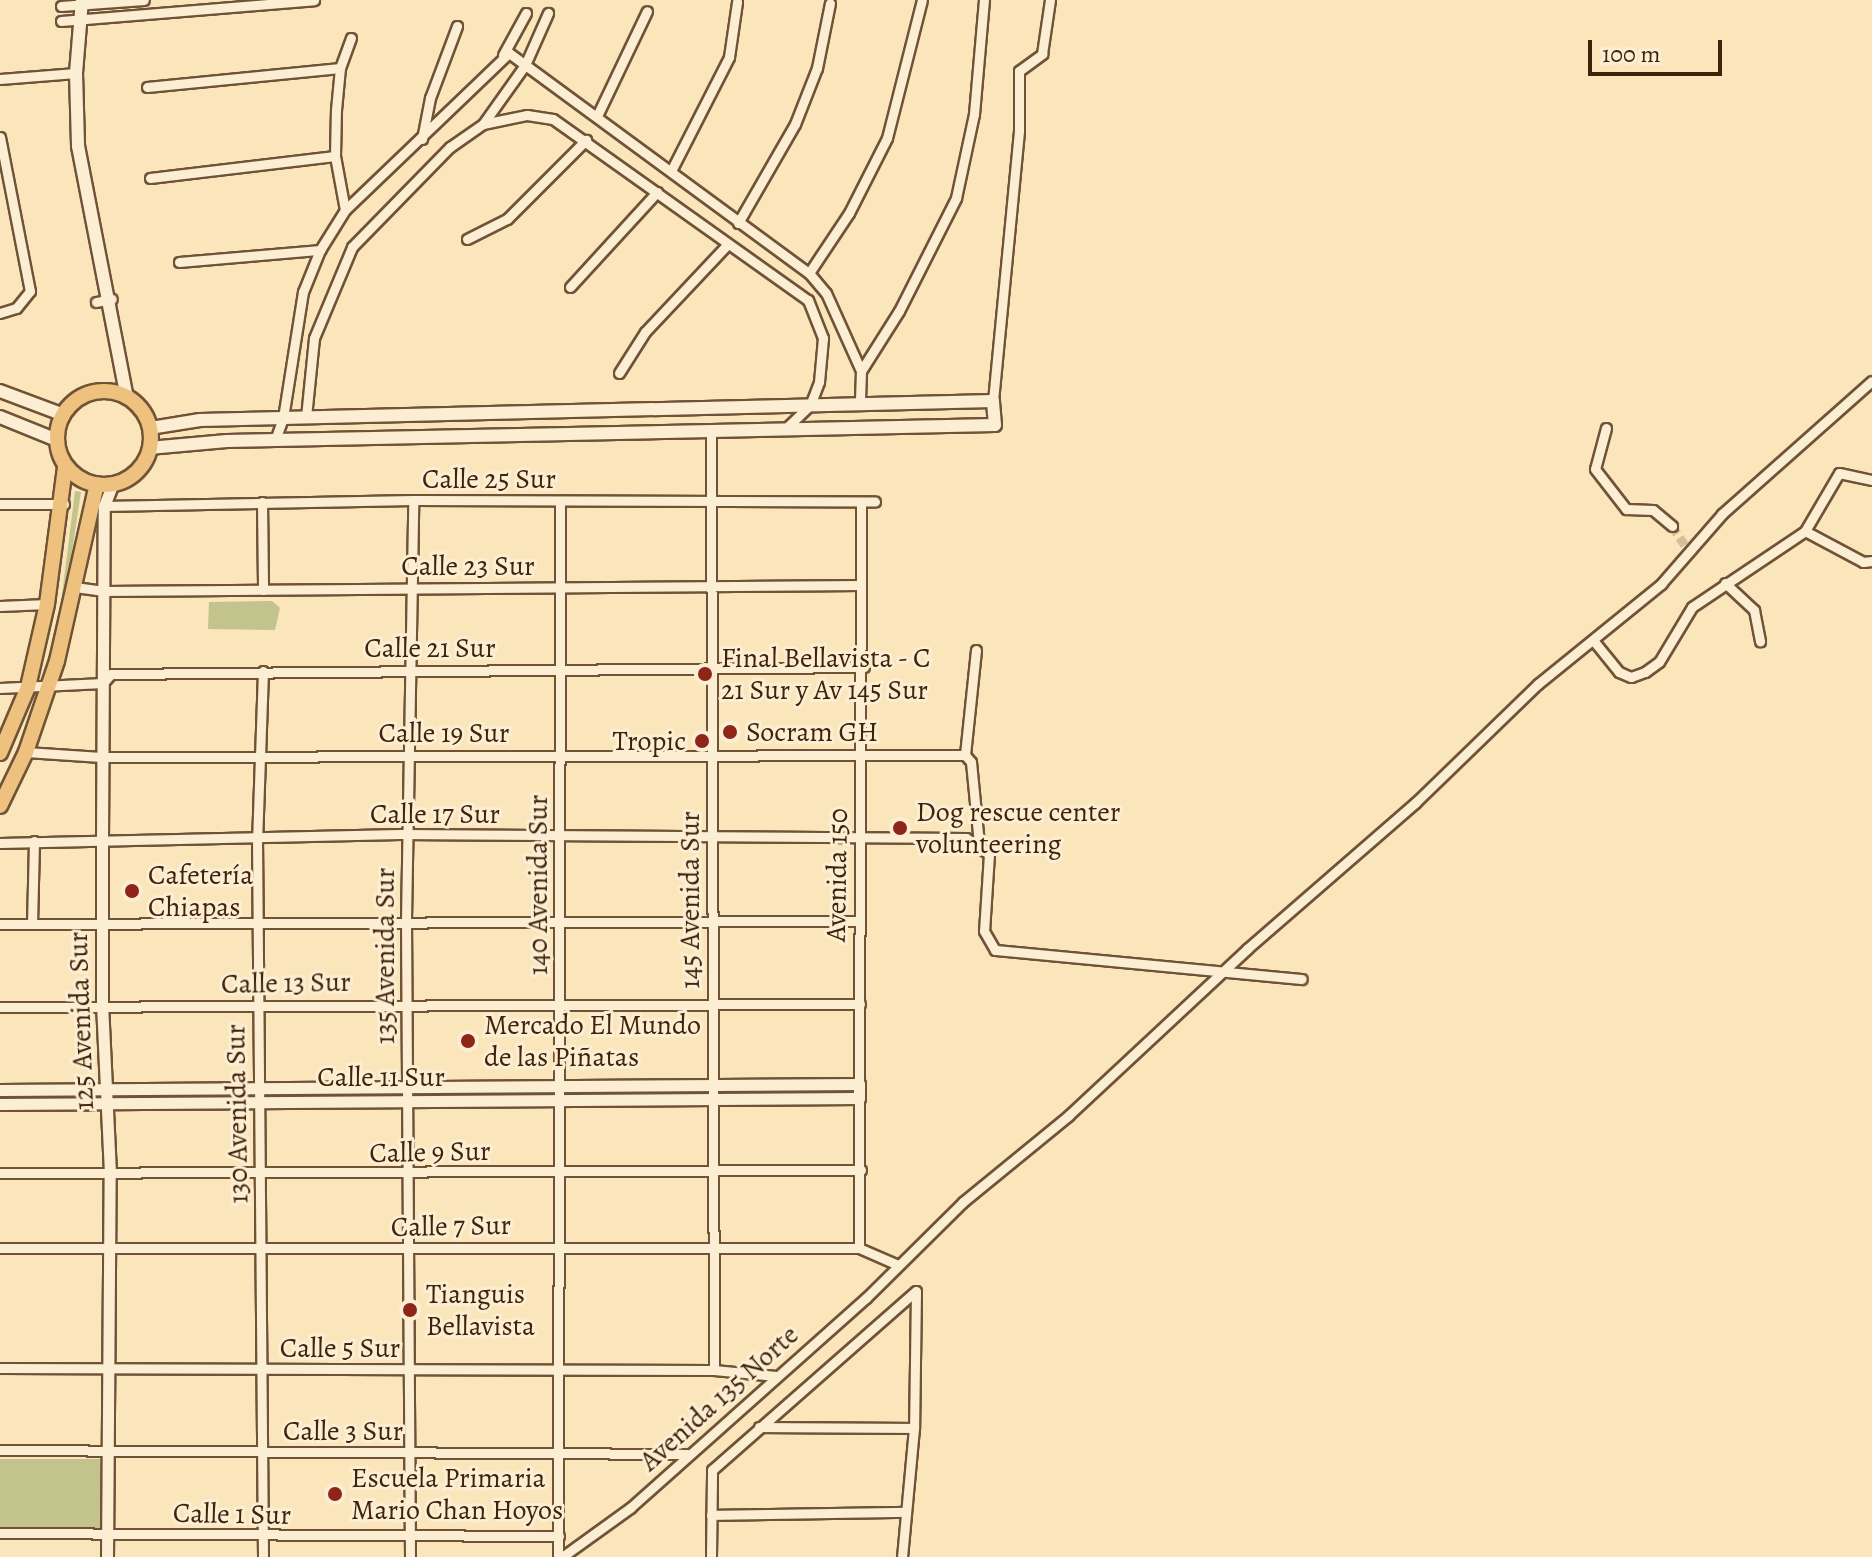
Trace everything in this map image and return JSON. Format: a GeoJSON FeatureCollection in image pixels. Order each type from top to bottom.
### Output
{"type":"FeatureCollection","features":[{"type":"Feature","properties":{"kind":"main road"},"geometry":{"type":"LineString","coordinates":[[65,467],[104,484],[140,469],[149,448],[150,428],[127,397],[112,299],[78,146],[76,73],[82,2]]}},
{"type":"Feature","properties":{"kind":"main road"},"geometry":{"type":"LineString","coordinates":[[0,391],[64,415]]}},
{"type":"Feature","properties":{"kind":"main road"},"geometry":{"type":"LineString","coordinates":[[0,753],[28,687],[47,604],[64,504],[65,467],[57,440],[64,415],[79,399],[95,392],[127,397]]}},
{"type":"Feature","properties":{"kind":"main road"},"geometry":{"type":"LineString","coordinates":[[149,448],[275,440],[995,425],[993,401],[200,420],[150,428]]}},
{"type":"Feature","properties":{"kind":"main road"},"geometry":{"type":"LineString","coordinates":[[514,412],[522,435]]}},
{"type":"Feature","properties":{"kind":"main road"},"geometry":{"type":"LineString","coordinates":[[0,417],[57,440]]}},
{"type":"Feature","properties":{"kind":"main road"},"geometry":{"type":"LineString","coordinates":[[0,806],[26,752],[50,683],[104,484]]}},
{"type":"Feature","properties":{"kind":"street"},"geometry":{"type":"LineString","coordinates":[[61,6],[82,2],[144,0]]}},
{"type":"Feature","properties":{"kind":"street"},"geometry":{"type":"LineString","coordinates":[[61,21],[314,0]]}},
{"type":"Feature","properties":{"kind":"street"},"geometry":{"type":"LineString","coordinates":[[809,273],[849,213],[887,138],[922,0]]}},
{"type":"Feature","properties":{"kind":"street"},"geometry":{"type":"LineString","coordinates":[[861,371],[899,311],[956,198],[974,114],[984,0]]}},
{"type":"Feature","properties":{"kind":"street"},"geometry":{"type":"LineString","coordinates":[[993,401],[1019,131],[1019,71],[1042,54],[1050,0]]}},
{"type":"Feature","properties":{"kind":"street"},"geometry":{"type":"LineString","coordinates":[[671,171],[729,57],[737,2]]}},
{"type":"Feature","properties":{"kind":"street"},"geometry":{"type":"LineString","coordinates":[[738,223],[795,124],[817,68],[830,3]]}},
{"type":"Feature","properties":{"kind":"street"},"geometry":{"type":"LineString","coordinates":[[597,116],[647,11]]}},
{"type":"Feature","properties":{"kind":"street"},"geometry":{"type":"LineString","coordinates":[[275,440],[283,418],[303,292],[320,250],[345,210],[464,101],[502,56],[526,13]]}},
{"type":"Feature","properties":{"kind":"street"},"geometry":{"type":"LineString","coordinates":[[306,417],[314,338],[352,247],[450,147],[483,124],[525,65],[548,13]]}},
{"type":"Feature","properties":{"kind":"street"},"geometry":{"type":"LineString","coordinates":[[422,139],[430,98],[457,26]]}},
{"type":"Feature","properties":{"kind":"street"},"geometry":{"type":"LineString","coordinates":[[345,210],[335,156],[340,68],[351,38]]}},
{"type":"Feature","properties":{"kind":"street"},"geometry":{"type":"LineString","coordinates":[[502,56],[517,56],[525,65],[809,273],[826,293],[861,371],[860,404]]}},
{"type":"Feature","properties":{"kind":"street"},"geometry":{"type":"LineString","coordinates":[[147,87],[340,68]]}},
{"type":"Feature","properties":{"kind":"street"},"geometry":{"type":"LineString","coordinates":[[0,79],[76,73]]}},
{"type":"Feature","properties":{"kind":"street"},"geometry":{"type":"LineString","coordinates":[[483,124],[527,115],[553,119],[808,300],[818,318],[822,352],[810,405],[786,428]]}},
{"type":"Feature","properties":{"kind":"street"},"geometry":{"type":"LineString","coordinates":[[0,137],[30,291],[16,308],[0,313]]}},
{"type":"Feature","properties":{"kind":"street"},"geometry":{"type":"LineString","coordinates":[[467,239],[507,219],[586,140]]}},
{"type":"Feature","properties":{"kind":"street"},"geometry":{"type":"LineString","coordinates":[[150,178],[335,156]]}},
{"type":"Feature","properties":{"kind":"street"},"geometry":{"type":"LineString","coordinates":[[570,287],[657,192]]}},
{"type":"Feature","properties":{"kind":"street"},"geometry":{"type":"LineString","coordinates":[[619,373],[645,332],[728,244]]}},
{"type":"Feature","properties":{"kind":"street"},"geometry":{"type":"LineString","coordinates":[[179,262],[320,250]]}},
{"type":"Feature","properties":{"kind":"street"},"geometry":{"type":"LineString","coordinates":[[96,302],[112,299]]}},
{"type":"Feature","properties":{"kind":"street","name":"Avenida 135 Norte"},"geometry":{"type":"LineString","coordinates":[[560,1557],[630,1508],[1221,973],[1593,640],[1661,584],[1687,548],[1722,514],[1872,381]]}},
{"type":"Feature","properties":{"kind":"street"},"geometry":{"type":"LineString","coordinates":[[1606,428],[1595,469],[1626,509],[1653,510],[1672,526]]}},
{"type":"Feature","properties":{"kind":"street","name":"145 Avenida Sur"},"geometry":{"type":"LineString","coordinates":[[711,430],[714,1370]]}},
{"type":"Feature","properties":{"kind":"street"},"geometry":{"type":"LineString","coordinates":[[1593,640],[1619,672],[1631,677],[1645,672],[1659,662],[1692,607],[1805,531],[1839,473],[1872,480]]}},
{"type":"Feature","properties":{"kind":"street","name":"125 Avenida Sur"},"geometry":{"type":"LineString","coordinates":[[104,484],[102,1006],[110,1173],[107,1557]]}},
{"type":"Feature","properties":{"kind":"street","name":"Calle 25 Sur"},"geometry":{"type":"LineString","coordinates":[[104,506],[413,500],[875,502]]}},
{"type":"Feature","properties":{"kind":"street","name":"135 Avenida Sur"},"geometry":{"type":"LineString","coordinates":[[410,1557],[406,920],[413,500]]}},
{"type":"Feature","properties":{"kind":"street","name":"140 Avenida Sur"},"geometry":{"type":"LineString","coordinates":[[560,501],[560,1003],[557,1086],[560,1557]]}},
{"type":"Feature","properties":{"kind":"street"},"geometry":{"type":"LineString","coordinates":[[262,502],[263,590]]}},
{"type":"Feature","properties":{"kind":"street","name":"Avenida 150"},"geometry":{"type":"LineString","coordinates":[[859,1248],[864,667],[861,503]]}},
{"type":"Feature","properties":{"kind":"street"},"geometry":{"type":"LineString","coordinates":[[0,504],[64,504]]}},
{"type":"Feature","properties":{"kind":"street"},"geometry":{"type":"LineString","coordinates":[[1805,531],[1863,562],[1872,561]]}},
{"type":"Feature","properties":{"kind":"street"},"geometry":{"type":"LineString","coordinates":[[1725,583],[1754,610],[1760,641]]}},
{"type":"Feature","properties":{"kind":"street","name":"Calle 23 Sur"},"geometry":{"type":"LineString","coordinates":[[75,587],[104,591],[861,585]]}},
{"type":"Feature","properties":{"kind":"street"},"geometry":{"type":"LineString","coordinates":[[0,606],[47,604]]}},
{"type":"Feature","properties":{"kind":"street"},"geometry":{"type":"LineString","coordinates":[[976,650],[965,755],[971,762],[979,843],[990,859],[984,931],[995,950],[1302,979]]}},
{"type":"Feature","properties":{"kind":"street","name":"Calle 21 Sur"},"geometry":{"type":"LineString","coordinates":[[0,688],[50,683],[103,683],[111,674],[864,667]]}},
{"type":"Feature","properties":{"kind":"street","name":"130 Avenida Sur"},"geometry":{"type":"LineString","coordinates":[[263,671],[257,839],[263,1557]]}},
{"type":"Feature","properties":{"kind":"street","name":"Calle 19 Sur"},"geometry":{"type":"LineString","coordinates":[[26,752],[103,757],[863,753]]}},
{"type":"Feature","properties":{"kind":"street"},"geometry":{"type":"LineString","coordinates":[[863,753],[965,755]]}},
{"type":"Feature","properties":{"kind":"street","name":"Calle 17 Sur"},"geometry":{"type":"LineString","coordinates":[[0,843],[408,835],[863,835],[966,838],[979,843]]}},
{"type":"Feature","properties":{"kind":"street"},"geometry":{"type":"LineString","coordinates":[[32,924],[34,841]]}},
{"type":"Feature","properties":{"kind":"street"},"geometry":{"type":"LineString","coordinates":[[0,924],[560,919],[860,921]]}},
{"type":"Feature","properties":{"kind":"street","name":"Calle 13 Sur"},"geometry":{"type":"LineString","coordinates":[[0,1007],[406,1003],[860,1004]]}},
{"type":"Feature","properties":{"kind":"street","name":"Calle 11 Sur"},"geometry":{"type":"LineString","coordinates":[[0,1104],[258,1096],[406,1095],[557,1100],[859,1084]]}},
{"type":"Feature","properties":{"kind":"street","name":"Calle 11 Sur"},"geometry":{"type":"LineString","coordinates":[[406,1095],[557,1086],[859,1098]]}},
{"type":"Feature","properties":{"kind":"street","name":"Calle 11 Sur"},"geometry":{"type":"LineString","coordinates":[[0,1090],[107,1088],[258,1096]]}},
{"type":"Feature","properties":{"kind":"street","name":"Calle 9 Sur"},"geometry":{"type":"LineString","coordinates":[[0,1173],[260,1176],[712,1174],[861,1170]]}},
{"type":"Feature","properties":{"kind":"street","name":"Calle 7 Sur"},"geometry":{"type":"LineString","coordinates":[[0,1248],[261,1252],[559,1246],[859,1248],[898,1265]]}},
{"type":"Feature","properties":{"kind":"street"},"geometry":{"type":"LineString","coordinates":[[711,1557],[712,1470],[916,1291],[914,1428],[902,1557]]}},
{"type":"Feature","properties":{"kind":"street","name":"Calle 5 Sur"},"geometry":{"type":"LineString","coordinates":[[0,1368],[714,1370],[776,1376]]}},
{"type":"Feature","properties":{"kind":"street"},"geometry":{"type":"LineString","coordinates":[[759,1427],[914,1428]]}},
{"type":"Feature","properties":{"kind":"street","name":"Calle 3 Sur"},"geometry":{"type":"LineString","coordinates":[[0,1450],[559,1456],[687,1454]]}},
{"type":"Feature","properties":{"kind":"street"},"geometry":{"type":"LineString","coordinates":[[711,1515],[906,1512]]}},
{"type":"Feature","properties":{"kind":"street","name":"Calle 1 Sur"},"geometry":{"type":"LineString","coordinates":[[0,1533],[559,1536]]}},
{"type":"Feature","properties":{"kind":"green space"},"geometry":{"type":"Polygon","coordinates":[[[75,491],[81,492],[65,598],[44,673],[61,603],[75,491]]]}},
{"type":"Feature","properties":{"kind":"green space"},"geometry":{"type":"Polygon","coordinates":[[[272,601],[280,608],[275,630],[208,629],[209,602],[272,601]]]}},
{"type":"Feature","properties":{"kind":"green space"},"geometry":{"type":"Polygon","coordinates":[[[0,1459],[100,1459],[100,1530],[0,1530],[0,1459]]]}},
{"type":"Feature","properties":{"kind":"tunnel"},"geometry":{"type":"LineString","coordinates":[[1672,526],[1685,545]]}},
{"type":"Feature","properties":{"kind":"place","name":"Final Bellavista - C 21 Sur y Av 145 Sur"},"geometry":{"type":"Point","coordinates":[705,674]}},
{"type":"Feature","properties":{"kind":"place","name":"Socram GH"},"geometry":{"type":"Point","coordinates":[730,732]}},
{"type":"Feature","properties":{"kind":"place","name":"Tropic"},"geometry":{"type":"Point","coordinates":[702,741]}},
{"type":"Feature","properties":{"kind":"place","name":"Dog rescue center volunteering"},"geometry":{"type":"Point","coordinates":[900,828]}},
{"type":"Feature","properties":{"kind":"place","name":"Cafetería Chiapas"},"geometry":{"type":"Point","coordinates":[132,891]}},
{"type":"Feature","properties":{"kind":"place","name":"Mercado El Mundo de las Piñatas"},"geometry":{"type":"Point","coordinates":[468,1041]}},
{"type":"Feature","properties":{"kind":"place","name":"Tianguis Bellavista"},"geometry":{"type":"Point","coordinates":[410,1310]}},
{"type":"Feature","properties":{"kind":"place","name":"Escuela Primaria Mario Chan Hoyos"},"geometry":{"type":"Point","coordinates":[335,1494]}}]}
